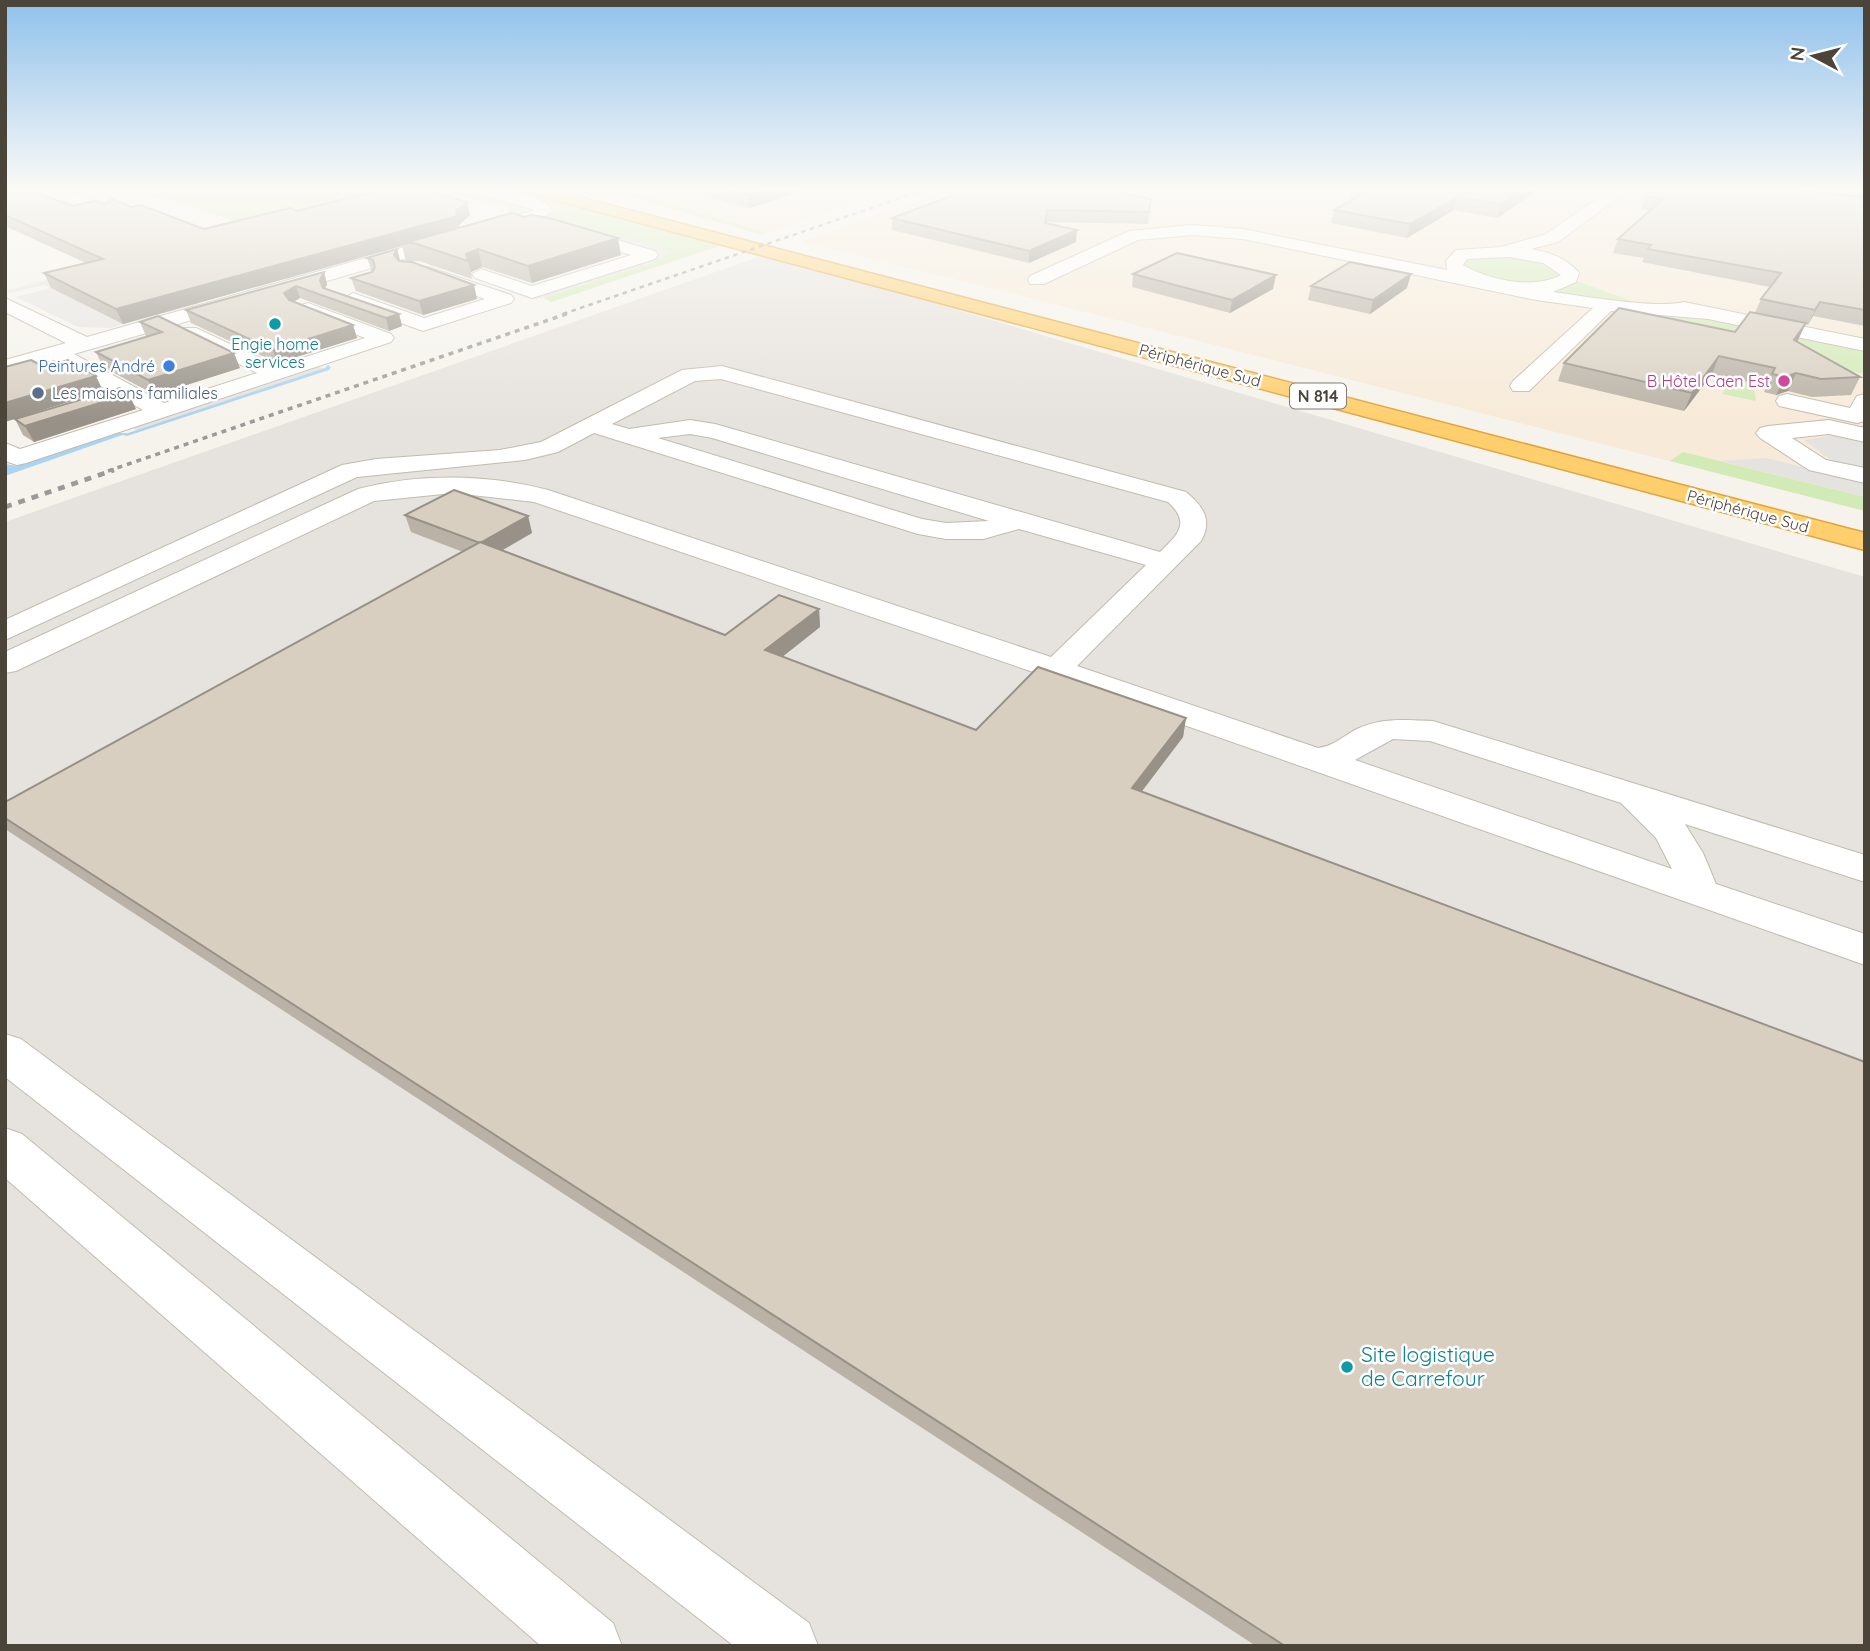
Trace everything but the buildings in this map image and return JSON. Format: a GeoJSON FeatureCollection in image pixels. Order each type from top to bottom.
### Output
{"type":"FeatureCollection","features":[{"type":"Feature","properties":{"kind":"highway","name":"Périphérique Sud"},"geometry":{"type":"LineString","coordinates":[[825,267],[1865,542]]}},
{"type":"Feature","properties":{"kind":"highway","name":"Périphérique Sud"},"geometry":{"type":"LineString","coordinates":[[869,267],[1865,529]]}},
{"type":"Feature","properties":{"kind":"street"},"geometry":{"type":"LineString","coordinates":[[79,354],[166,321],[357,267]]}},
{"type":"Feature","properties":{"kind":"street"},"geometry":{"type":"LineString","coordinates":[[463,267],[532,292],[611,267]]}},
{"type":"Feature","properties":{"kind":"street"},"geometry":{"type":"LineString","coordinates":[[1037,280],[1065,267]]}},
{"type":"Feature","properties":{"kind":"street"},"geometry":{"type":"LineString","coordinates":[[1406,267],[1560,299],[1707,313]]}},
{"type":"Feature","properties":{"kind":"street"},"geometry":{"type":"LineString","coordinates":[[1454,267],[1480,282]]}},
{"type":"Feature","properties":{"kind":"street"},"geometry":{"type":"LineString","coordinates":[[409,268],[418,268],[504,299],[422,325],[335,293],[337,288],[409,268]]}},
{"type":"Feature","properties":{"kind":"street"},"geometry":{"type":"LineString","coordinates":[[1504,287],[1555,286],[1565,283],[1570,278],[1563,268]]}},
{"type":"Feature","properties":{"kind":"street"},"geometry":{"type":"LineString","coordinates":[[1563,268],[1598,286],[1632,297],[1865,345]]}},
{"type":"Feature","properties":{"kind":"street"},"geometry":{"type":"LineString","coordinates":[[5,304],[79,354],[129,393],[162,411]]}},
{"type":"Feature","properties":{"kind":"street"},"geometry":{"type":"LineString","coordinates":[[1521,386],[1600,313],[1605,304]]}},
{"type":"Feature","properties":{"kind":"street"},"geometry":{"type":"LineString","coordinates":[[5,450],[17,458],[384,338],[301,306]]}},
{"type":"Feature","properties":{"kind":"street"},"geometry":{"type":"LineString","coordinates":[[166,321],[277,374]]}},
{"type":"Feature","properties":{"kind":"street"},"geometry":{"type":"LineString","coordinates":[[321,333],[347,325]]}},
{"type":"Feature","properties":{"kind":"street"},"geometry":{"type":"LineString","coordinates":[[5,367],[55,352],[79,354],[188,331]]}},
{"type":"Feature","properties":{"kind":"street"},"geometry":{"type":"LineString","coordinates":[[243,358],[270,349]]}},
{"type":"Feature","properties":{"kind":"street"},"geometry":{"type":"LineString","coordinates":[[5,631],[351,470],[388,464],[493,460],[524,454],[549,447],[690,375],[722,372],[1177,497],[1188,506],[1195,518],[1196,528],[1187,541],[1056,669]]}},
{"type":"Feature","properties":{"kind":"street"},"geometry":{"type":"LineString","coordinates":[[95,404],[129,393]]}},
{"type":"Feature","properties":{"kind":"street"},"geometry":{"type":"LineString","coordinates":[[1787,401],[1857,416],[1865,401]]}},
{"type":"Feature","properties":{"kind":"street"},"geometry":{"type":"LineString","coordinates":[[592,425],[918,526],[946,531],[983,531],[1019,521],[1166,562]]}},
{"type":"Feature","properties":{"kind":"street"},"geometry":{"type":"LineString","coordinates":[[1865,435],[1829,428],[1768,433],[1818,465],[1865,475]]}},
{"type":"Feature","properties":{"kind":"street"},"geometry":{"type":"LineString","coordinates":[[5,664],[367,494],[454,484],[494,486],[539,495],[1056,669],[1865,950]]}},
{"type":"Feature","properties":{"kind":"street"},"geometry":{"type":"LineString","coordinates":[[1317,759],[1338,755],[1370,736],[1390,729],[1433,731],[1865,869]]}},
{"type":"Feature","properties":{"kind":"street"},"geometry":{"type":"LineString","coordinates":[[1625,792],[1648,806],[1671,831],[1686,853],[1700,892]]}},
{"type":"Feature","properties":{"kind":"street"},"geometry":{"type":"LineString","coordinates":[[5,1052],[786,1646]]}},
{"type":"Feature","properties":{"kind":"street"},"geometry":{"type":"LineString","coordinates":[[5,1149],[590,1646]]}},
{"type":"Feature","properties":{"kind":"shaded area"},"geometry":{"type":"Polygon","coordinates":[[[100,267],[334,267],[288,280],[282,277],[191,298],[200,304],[110,328],[78,327],[16,297],[50,288],[44,285],[10,293],[5,291],[100,267]]]}},
{"type":"Feature","properties":{"kind":"shaded area"},"geometry":{"type":"Polygon","coordinates":[[[596,267],[640,267],[544,298],[535,299],[519,292],[596,267]]]}},
{"type":"Feature","properties":{"kind":"shaded area"},"geometry":{"type":"Polygon","coordinates":[[[730,267],[811,267],[1865,577],[1865,1646],[5,1646],[5,522],[730,267]]]}},
{"type":"Feature","properties":{"kind":"shaded area"},"geometry":{"type":"Polygon","coordinates":[[[904,267],[1865,267],[1865,511],[904,267]]]}},
{"type":"Feature","properties":{"kind":"shaded area"},"geometry":{"type":"Polygon","coordinates":[[[316,365],[324,369],[138,431],[129,426],[316,365]]]}},
{"type":"Feature","properties":{"kind":"shaded area"},"geometry":{"type":"Polygon","coordinates":[[[1842,434],[1865,439],[1865,470],[1835,463],[1804,440],[1842,434]]]}},
{"type":"Feature","properties":{"kind":"shaded area"},"geometry":{"type":"Polygon","coordinates":[[[1765,458],[1865,482],[1865,497],[1721,461],[1765,458]]]}},
{"type":"Feature","properties":{"kind":"green space"},"geometry":{"type":"Polygon","coordinates":[[[92,267],[97,267],[5,290],[92,267]]]}},
{"type":"Feature","properties":{"kind":"green space"},"geometry":{"type":"Polygon","coordinates":[[[640,267],[656,267],[551,302],[544,298],[640,267]]]}},
{"type":"Feature","properties":{"kind":"green space"},"geometry":{"type":"Polygon","coordinates":[[[1466,267],[1549,267],[1557,274],[1548,282],[1504,283],[1466,267]]]}},
{"type":"Feature","properties":{"kind":"green space"},"geometry":{"type":"Polygon","coordinates":[[[1577,281],[1636,303],[1534,291],[1565,288],[1577,281]]]}},
{"type":"Feature","properties":{"kind":"green space"},"geometry":{"type":"Polygon","coordinates":[[[1640,312],[1725,323],[1865,349],[1865,374],[1787,358],[1772,363],[1754,388],[1756,401],[1722,394],[1753,351],[1640,312]]]}},
{"type":"Feature","properties":{"kind":"green space"},"geometry":{"type":"Polygon","coordinates":[[[1683,452],[1865,497],[1865,511],[1670,461],[1683,452]]]}},
{"type":"Feature","properties":{"kind":"water"},"geometry":{"type":"Polygon","coordinates":[[[119,433],[128,433],[5,476],[5,464],[17,466],[119,433]]]}},
{"type":"Feature","properties":{"kind":"waterway"},"geometry":{"type":"LineString","coordinates":[[125,435],[328,367]]}},
{"type":"Feature","properties":{"kind":"railway"},"geometry":{"type":"LineString","coordinates":[[563,314],[700,267]]}},
{"type":"Feature","properties":{"kind":"railway"},"geometry":{"type":"LineString","coordinates":[[108,471],[569,313]]}},
{"type":"Feature","properties":{"kind":"railway"},"geometry":{"type":"LineString","coordinates":[[5,507],[114,470]]}},
{"type":"Feature","properties":{"kind":"place","name":"Engie home services"},"geometry":{"type":"Point","coordinates":[275,324]}},
{"type":"Feature","properties":{"kind":"place","name":"Peintures André"},"geometry":{"type":"Point","coordinates":[169,366]}},
{"type":"Feature","properties":{"kind":"place","name":"B Hôtel Caen Est"},"geometry":{"type":"Point","coordinates":[1784,381]}},
{"type":"Feature","properties":{"kind":"place","name":"Les maisons familiales"},"geometry":{"type":"Point","coordinates":[38,393]}},
{"type":"Feature","properties":{"kind":"place","name":"Site logistique de Carrefour"},"geometry":{"type":"Point","coordinates":[1347,1367]}}]}
